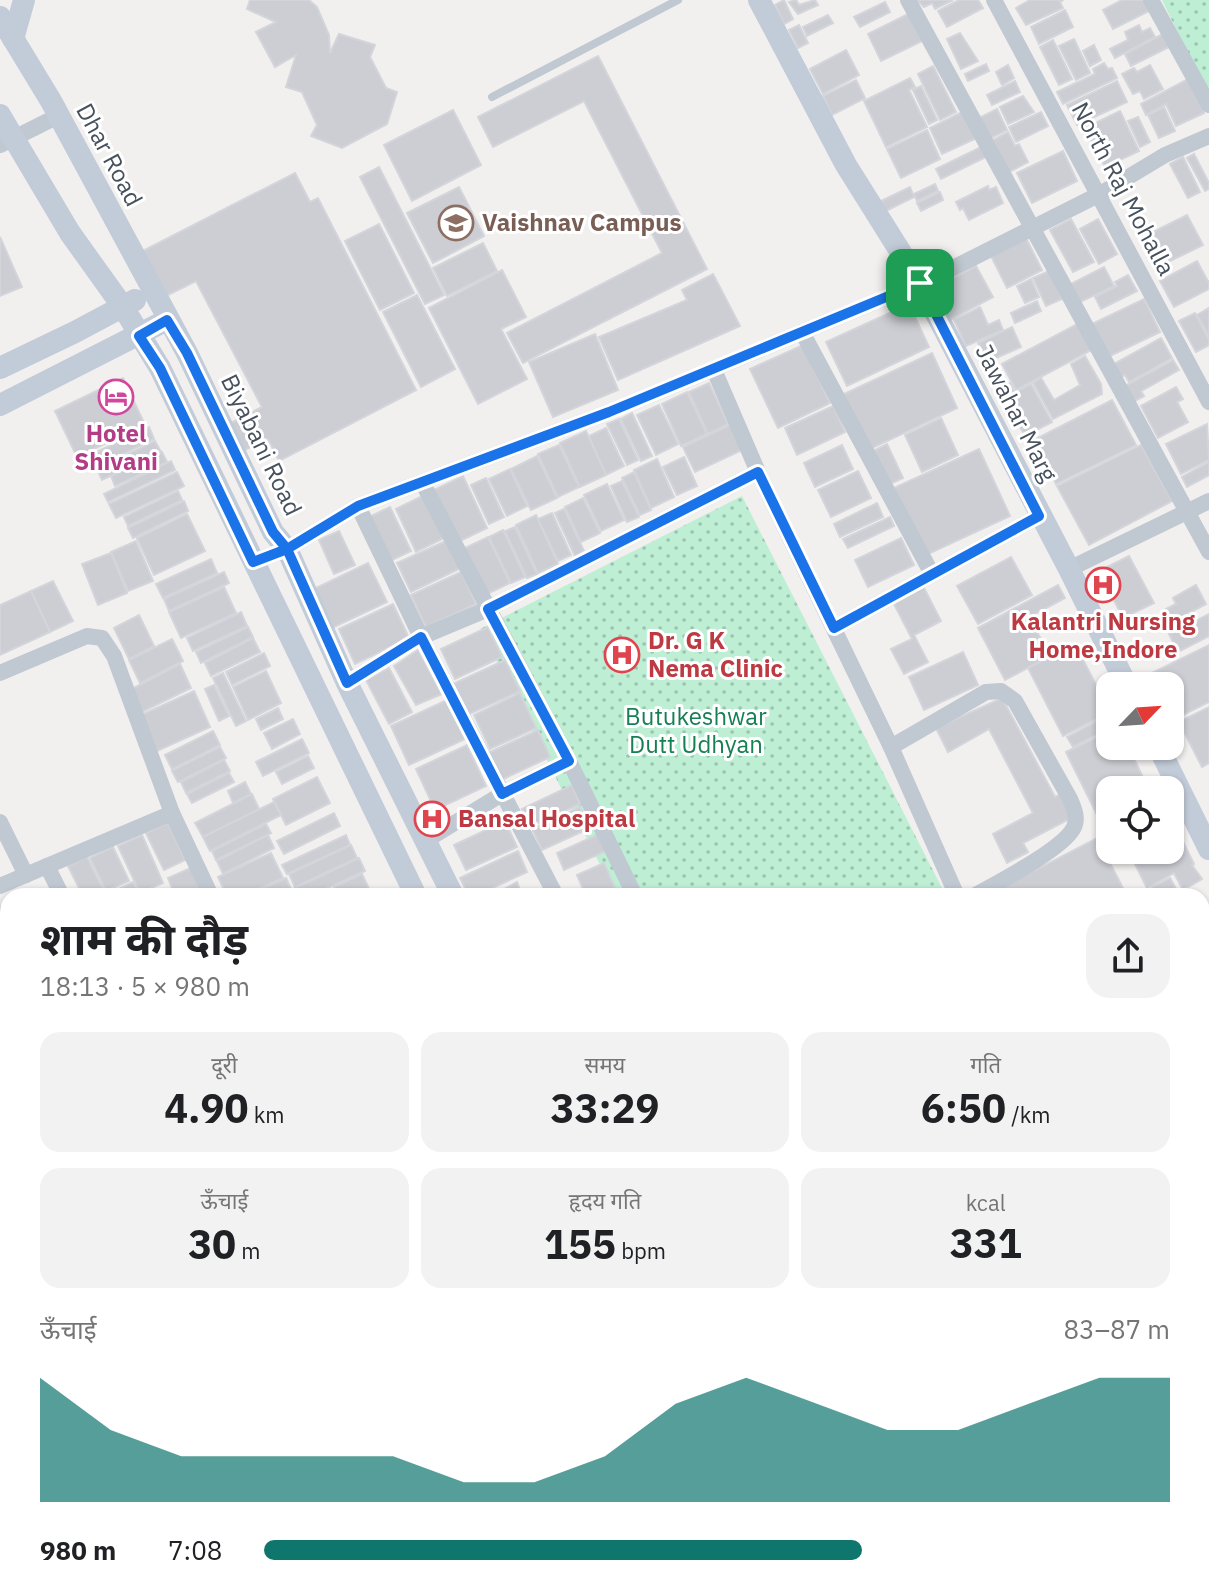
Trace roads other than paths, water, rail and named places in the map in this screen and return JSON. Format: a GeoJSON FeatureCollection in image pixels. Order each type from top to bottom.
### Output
{"type":"FeatureCollection","features":[{"type":"Feature","properties":{"kind":"main road"},"geometry":{"type":"LineString","coordinates":[[13,39],[24,0]]}},
{"type":"Feature","properties":{"kind":"main road","name":"Jawahar Marg"},"geometry":{"type":"LineString","coordinates":[[759,0],[846,165],[920,283],[1120,672]]}},
{"type":"Feature","properties":{"kind":"main road","name":"Dhar Road"},"geometry":{"type":"LineString","coordinates":[[0,17],[58,116],[167,320]]}},
{"type":"Feature","properties":{"kind":"main road"},"geometry":{"type":"LineString","coordinates":[[0,115],[8,142],[123,307],[160,368],[412,888]]}},
{"type":"Feature","properties":{"kind":"main road"},"geometry":{"type":"LineString","coordinates":[[0,368],[151,290]]}},
{"type":"Feature","properties":{"kind":"main road"},"geometry":{"type":"LineString","coordinates":[[0,405],[167,320]]}},
{"type":"Feature","properties":{"kind":"main road","name":"Biyabani Road"},"geometry":{"type":"LineString","coordinates":[[167,320],[187,353],[273,532],[287,549],[347,683],[449,888]]}},
{"type":"Feature","properties":{"kind":"main road"},"geometry":{"type":"LineString","coordinates":[[1165,760],[1209,849]]}},
{"type":"Feature","properties":{"kind":"street"},"geometry":{"type":"LineString","coordinates":[[908,0],[1209,552]]}},
{"type":"Feature","properties":{"kind":"street","name":"North Raj Mohalla"},"geometry":{"type":"LineString","coordinates":[[994,0],[1209,402]]}},
{"type":"Feature","properties":{"kind":"street"},"geometry":{"type":"LineString","coordinates":[[1151,0],[1209,105]]}},
{"type":"Feature","properties":{"kind":"street"},"geometry":{"type":"LineString","coordinates":[[8,142],[58,116]]}},
{"type":"Feature","properties":{"kind":"street"},"geometry":{"type":"LineString","coordinates":[[253,562],[287,549],[358,506],[609,412],[920,283],[1100,194],[1165,155],[1209,136]]}},
{"type":"Feature","properties":{"kind":"street"},"geometry":{"type":"LineString","coordinates":[[802,332],[932,574]]}},
{"type":"Feature","properties":{"kind":"street"},"geometry":{"type":"LineString","coordinates":[[714,370],[758,472],[891,747],[953,888]]}},
{"type":"Feature","properties":{"kind":"street"},"geometry":{"type":"LineString","coordinates":[[347,683],[421,637],[488,609],[758,472]]}},
{"type":"Feature","properties":{"kind":"street"},"geometry":{"type":"LineString","coordinates":[[422,482],[569,761],[631,888]]}},
{"type":"Feature","properties":{"kind":"street"},"geometry":{"type":"LineString","coordinates":[[1069,569],[1209,501]]}},
{"type":"Feature","properties":{"kind":"street"},"geometry":{"type":"LineString","coordinates":[[358,506],[421,637],[552,888]]}},
{"type":"Feature","properties":{"kind":"street"},"geometry":{"type":"LineString","coordinates":[[834,628],[1039,516]]}},
{"type":"Feature","properties":{"kind":"street"},"geometry":{"type":"LineString","coordinates":[[0,673],[87,636],[102,638],[114,656],[172,813],[207,888]]}},
{"type":"Feature","properties":{"kind":"street"},"geometry":{"type":"LineString","coordinates":[[891,747],[986,692],[1001,691],[1015,701],[1076,814],[1073,829],[1036,861],[988,888]]}},
{"type":"Feature","properties":{"kind":"street"},"geometry":{"type":"LineString","coordinates":[[425,841],[502,794],[569,761]]}},
{"type":"Feature","properties":{"kind":"street"},"geometry":{"type":"LineString","coordinates":[[0,886],[172,813]]}},
{"type":"Feature","properties":{"kind":"street"},"geometry":{"type":"LineString","coordinates":[[0,822],[26,875]]}},
{"type":"Feature","properties":{"kind":"street"},"geometry":{"type":"LineString","coordinates":[[47,866],[58,888]]}},
{"type":"Feature","properties":{"kind":"lane"},"geometry":{"type":"LineString","coordinates":[[492,97],[678,0]]}},
{"type":"Feature","properties":{"kind":"place","name":"Vaishnav Campus"},"geometry":{"type":"Point","coordinates":[456,223]}},
{"type":"Feature","properties":{"kind":"place","name":"Hotel Shivani"},"geometry":{"type":"Point","coordinates":[116,397]}},
{"type":"Feature","properties":{"kind":"place","name":"Kalantri Nursing Home,Indore"},"geometry":{"type":"Point","coordinates":[1103,585]}},
{"type":"Feature","properties":{"kind":"place","name":"Dr. G K Nema Clinic"},"geometry":{"type":"Point","coordinates":[622,655]}},
{"type":"Feature","properties":{"kind":"place","name":"Bansal Hospital"},"geometry":{"type":"Point","coordinates":[432,819]}},
{"type":"Feature","properties":{"kind":"park label","name":"Butukeshwar Dutt Udhyan"},"geometry":{"type":"Point","coordinates":[696,731]}}]}
